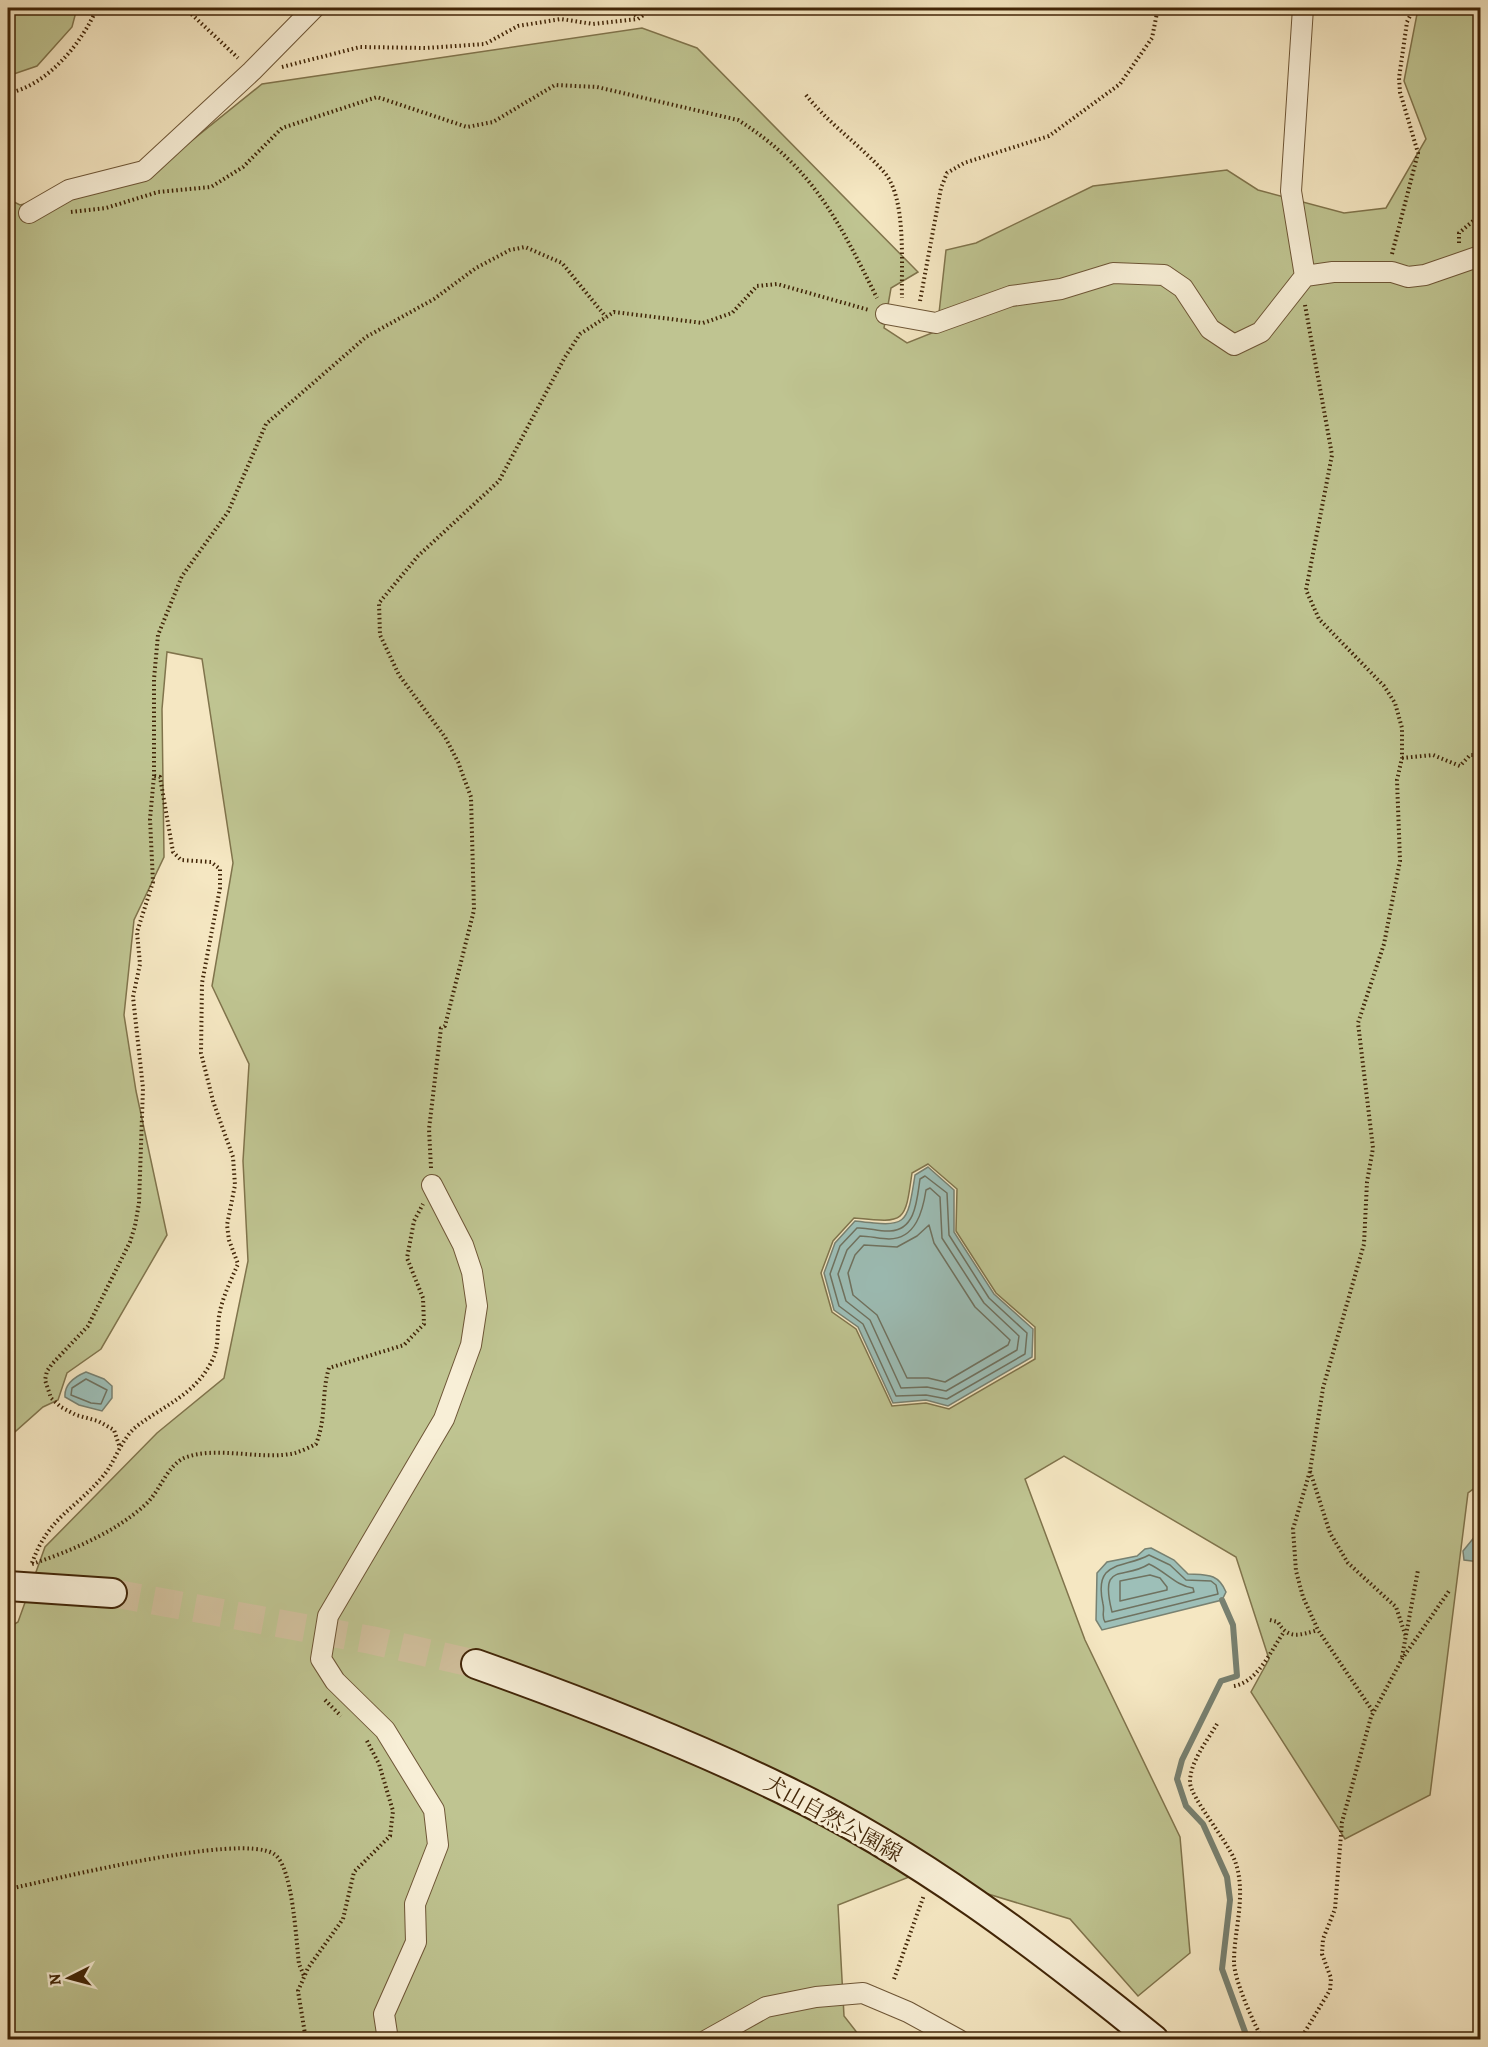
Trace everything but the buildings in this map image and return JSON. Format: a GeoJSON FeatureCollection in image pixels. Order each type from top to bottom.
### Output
{"type":"FeatureCollection","features":[{"type":"Feature","properties":{"kind":"main road"},"geometry":{"type":"LineString","coordinates":[[8,1586],[112,1593]]}},
{"type":"Feature","properties":{"kind":"main road","name":"犬山自然公園線"},"geometry":{"type":"LineString","coordinates":[[476,1664],[602,1709],[783,1789],[867,1834],[1047,1953],[1154,2040]]}},
{"type":"Feature","properties":{"kind":"street"},"geometry":{"type":"LineString","coordinates":[[30,213],[69,190],[144,171],[252,71],[314,8]]}},
{"type":"Feature","properties":{"kind":"street"},"geometry":{"type":"LineString","coordinates":[[1303,8],[1291,190],[1305,276]]}},
{"type":"Feature","properties":{"kind":"street"},"geometry":{"type":"LineString","coordinates":[[902,317],[936,323],[1011,296],[1061,289],[1113,273],[1164,275],[1183,288],[1210,329],[1234,345],[1261,332],[1305,276],[1333,272],[1392,272],[1408,277],[1425,275],[1480,256]]}},
{"type":"Feature","properties":{"kind":"street"},"geometry":{"type":"LineString","coordinates":[[388,2040],[384,2014],[416,1942],[416,1904],[438,1845],[434,1810],[385,1730],[334,1681],[321,1659],[328,1616],[444,1419],[471,1345],[477,1306],[472,1272],[463,1245],[432,1185]]}},
{"type":"Feature","properties":{"kind":"street"},"geometry":{"type":"LineString","coordinates":[[707,2040],[766,2007],[816,1997],[863,1994],[908,2012],[959,2040]]}},
{"type":"Feature","properties":{"kind":"path"},"geometry":{"type":"LineString","coordinates":[[8,16],[14,8]]}},
{"type":"Feature","properties":{"kind":"path"},"geometry":{"type":"LineString","coordinates":[[8,93],[44,76],[80,39],[97,8]]}},
{"type":"Feature","properties":{"kind":"path"},"geometry":{"type":"LineString","coordinates":[[185,8],[252,71],[274,69],[360,47],[426,48],[485,44],[518,26],[561,19],[593,24],[638,19],[653,8]]}},
{"type":"Feature","properties":{"kind":"path"},"geometry":{"type":"LineString","coordinates":[[629,8],[638,19]]}},
{"type":"Feature","properties":{"kind":"path"},"geometry":{"type":"LineString","coordinates":[[902,317],[941,188],[948,174],[964,163],[1049,136],[1120,84],[1152,38],[1158,8]]}},
{"type":"Feature","properties":{"kind":"path"},"geometry":{"type":"LineString","coordinates":[[1392,272],[1392,254],[1418,153],[1400,92],[1399,78],[1407,22],[1413,8]]}},
{"type":"Feature","properties":{"kind":"path"},"geometry":{"type":"LineString","coordinates":[[67,213],[106,208],[158,192],[211,187],[243,167],[282,128],[377,97],[467,127],[493,122],[555,85],[597,87],[738,120],[753,130],[792,161],[836,216],[902,317]]}},
{"type":"Feature","properties":{"kind":"path"},"geometry":{"type":"LineString","coordinates":[[806,95],[819,112],[886,174],[898,204],[902,317]]}},
{"type":"Feature","properties":{"kind":"path"},"geometry":{"type":"LineString","coordinates":[[1458,263],[1459,233],[1480,215]]}},
{"type":"Feature","properties":{"kind":"path"},"geometry":{"type":"LineString","coordinates":[[120,1448],[114,1430],[98,1421],[76,1415],[61,1407],[51,1398],[45,1380],[52,1364],[88,1326],[130,1242],[137,1215],[143,1089],[133,997],[140,964],[137,932],[153,882],[150,819],[154,776],[154,679],[158,635],[182,576],[228,512],[266,424],[366,337],[434,299],[476,268],[510,250],[525,247],[562,263],[606,317]]}},
{"type":"Feature","properties":{"kind":"path"},"geometry":{"type":"LineString","coordinates":[[1305,276],[1304,297],[1332,455],[1306,590],[1319,619],[1384,686],[1395,703],[1402,728],[1402,758],[1397,780],[1400,861],[1384,944],[1358,1023],[1373,1148],[1367,1182],[1364,1244],[1323,1388],[1310,1471],[1293,1529],[1296,1571],[1302,1597],[1318,1630],[1374,1713]]}},
{"type":"Feature","properties":{"kind":"path"},"geometry":{"type":"LineString","coordinates":[[154,776],[160,777],[173,852],[181,860],[211,861],[219,869],[220,888],[202,982],[201,1053],[213,1101],[233,1157],[235,1185],[227,1225],[229,1240],[238,1264],[224,1298],[219,1317],[218,1346],[208,1368],[191,1390],[138,1426],[120,1448],[104,1475],[67,1509],[40,1540],[32,1564],[101,1534],[136,1513],[148,1503],[173,1468],[184,1458],[202,1455],[294,1453],[316,1444],[324,1425],[325,1383],[329,1368],[404,1345],[424,1324],[423,1298],[407,1258],[414,1221],[432,1185],[429,1129],[441,1028],[445,1026],[474,910],[471,796],[445,736],[399,675],[380,635],[379,603],[418,556],[499,481],[565,357],[580,334],[614,312],[703,323],[732,313],[757,286],[777,284],[902,317]]}},
{"type":"Feature","properties":{"kind":"path"},"geometry":{"type":"LineString","coordinates":[[1402,758],[1433,755],[1460,766],[1470,754],[1480,755]]}},
{"type":"Feature","properties":{"kind":"path"},"geometry":{"type":"LineString","coordinates":[[1310,1471],[1330,1533],[1348,1563],[1396,1607],[1406,1637]]}},
{"type":"Feature","properties":{"kind":"path"},"geometry":{"type":"LineString","coordinates":[[1402,1659],[1418,1570]]}},
{"type":"Feature","properties":{"kind":"path"},"geometry":{"type":"LineString","coordinates":[[1300,2040],[1330,1990],[1331,1978],[1322,1953],[1323,1938],[1335,1909],[1342,1822],[1352,1778],[1374,1713],[1402,1659],[1449,1591]]}},
{"type":"Feature","properties":{"kind":"path"},"geometry":{"type":"LineString","coordinates":[[1270,1620],[1278,1622],[1284,1632],[1296,1636],[1318,1630]]}},
{"type":"Feature","properties":{"kind":"path"},"geometry":{"type":"LineString","coordinates":[[1234,1686],[1244,1684],[1257,1671],[1284,1632]]}},
{"type":"Feature","properties":{"kind":"path"},"geometry":{"type":"LineString","coordinates":[[322,1695],[328,1705],[342,1718]]}},
{"type":"Feature","properties":{"kind":"path"},"geometry":{"type":"LineString","coordinates":[[1217,1724],[1191,1771],[1190,1784],[1194,1797],[1212,1819],[1235,1862],[1240,1906],[1234,1965],[1263,2040]]}},
{"type":"Feature","properties":{"kind":"path"},"geometry":{"type":"LineString","coordinates":[[306,2040],[298,1991],[304,1977],[343,1919],[354,1872],[390,1836],[393,1811],[379,1764],[364,1737]]}},
{"type":"Feature","properties":{"kind":"path"},"geometry":{"type":"LineString","coordinates":[[8,1889],[61,1879],[144,1858],[255,1848],[275,1854],[285,1869],[299,1964],[304,1977]]}},
{"type":"Feature","properties":{"kind":"path"},"geometry":{"type":"LineString","coordinates":[[894,1979],[932,1875]]}},
{"type":"Feature","properties":{"kind":"green space"},"geometry":{"type":"Polygon","coordinates":[[[8,8],[77,8],[72,27],[37,66],[8,76],[8,8]]]}},
{"type":"Feature","properties":{"kind":"green space"},"geometry":{"type":"Polygon","coordinates":[[[1422,8],[1480,8],[1480,1484],[1468,1493],[1430,1795],[1345,1839],[1251,1692],[1269,1659],[1236,1557],[1064,1456],[1025,1479],[1085,1640],[1180,1837],[1190,1953],[1138,1996],[1070,1919],[919,1873],[838,1905],[844,2016],[862,2039],[8,2039],[8,1628],[18,1622],[45,1547],[157,1433],[224,1378],[248,1261],[243,1161],[249,1064],[212,986],[233,863],[202,659],[167,652],[162,709],[164,857],[134,920],[124,1015],[136,1091],[167,1235],[101,1349],[67,1373],[58,1400],[43,1407],[8,1438],[8,199],[20,205],[149,175],[262,84],[642,28],[697,48],[918,272],[891,288],[884,328],[907,343],[937,331],[946,250],[976,243],[1093,186],[1227,170],[1258,190],[1344,213],[1386,208],[1426,139],[1404,81],[1417,14],[1422,8]],[[928,1164],[912,1173],[907,1202],[900,1216],[884,1220],[854,1218],[833,1241],[821,1273],[832,1312],[856,1329],[892,1406],[926,1403],[949,1409],[1035,1359],[1035,1327],[996,1293],[956,1231],[957,1189],[928,1164]]]}},
{"type":"Feature","properties":{"kind":"water"},"geometry":{"type":"Polygon","coordinates":[[[928,1167],[954,1190],[954,1232],[994,1294],[1033,1329],[1032,1357],[948,1406],[926,1400],[893,1403],[858,1327],[834,1310],[824,1273],[835,1243],[855,1221],[885,1224],[902,1220],[910,1205],[915,1175],[928,1167]]]}},
{"type":"Feature","properties":{"kind":"water"},"geometry":{"type":"Polygon","coordinates":[[[86,1372],[104,1379],[112,1386],[112,1398],[102,1411],[79,1405],[65,1397],[66,1388],[71,1382],[86,1372]]]}},
{"type":"Feature","properties":{"kind":"water"},"geometry":{"type":"Polygon","coordinates":[[[1480,1530],[1480,1562],[1464,1560],[1463,1551],[1480,1530]]]}},
{"type":"Feature","properties":{"kind":"water"},"geometry":{"type":"Polygon","coordinates":[[[1151,1548],[1174,1560],[1188,1574],[1215,1578],[1226,1592],[1222,1600],[1102,1630],[1096,1620],[1097,1573],[1107,1562],[1137,1556],[1145,1549],[1151,1548]]]}},
{"type":"Feature","properties":{"kind":"waterway"},"geometry":{"type":"LineString","coordinates":[[1222,1600],[1233,1625],[1237,1676],[1221,1681],[1182,1760],[1177,1779],[1186,1806],[1203,1824],[1227,1877],[1230,1900],[1222,1969],[1248,2040]]}},
{"type":"Feature","properties":{"kind":"tunnel"},"geometry":{"type":"LineString","coordinates":[[112,1593],[371,1640],[476,1664]]}}]}
